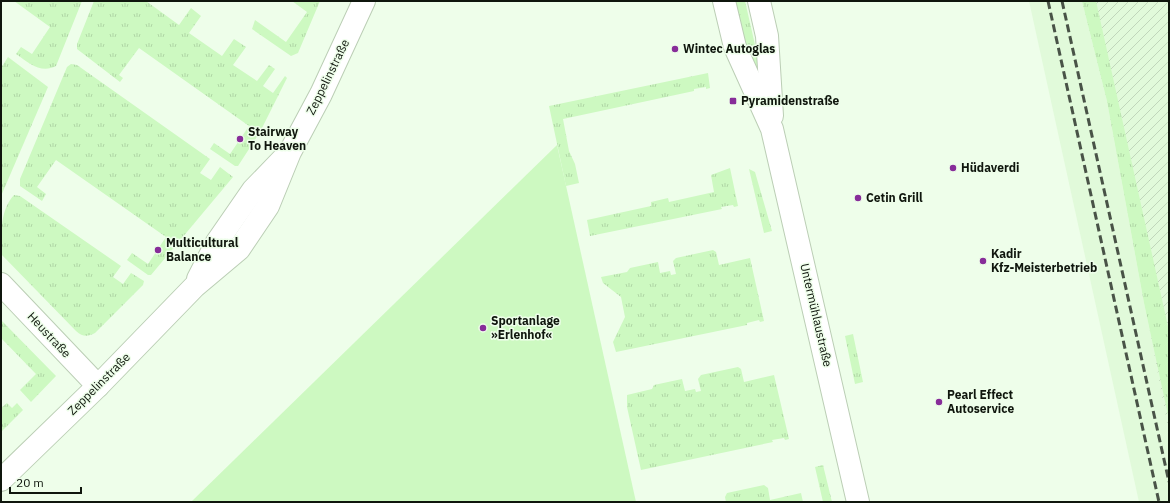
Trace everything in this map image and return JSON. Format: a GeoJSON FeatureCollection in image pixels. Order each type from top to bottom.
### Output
{"type":"FeatureCollection","features":[{"type":"Feature","properties":{"kind":"street","name":"Zeppelinstraße"},"geometry":{"type":"LineString","coordinates":[[1,480],[98,386],[195,286],[217,242],[253,190],[290,152],[321,94],[364,1]]}},
{"type":"Feature","properties":{"kind":"street","name":"Untermühlaustraße"},"geometry":{"type":"LineString","coordinates":[[724,1],[735,47],[772,129]]}},
{"type":"Feature","properties":{"kind":"street","name":"Untermühlaustraße"},"geometry":{"type":"LineString","coordinates":[[759,1],[767,36],[772,129],[858,502]]}},
{"type":"Feature","properties":{"kind":"street","name":"Heustraße"},"geometry":{"type":"LineString","coordinates":[[1,284],[98,386]]}},
{"type":"Feature","properties":{"kind":"shaded area"},"geometry":{"type":"Polygon","coordinates":[[[1029,1],[1082,1],[1107,101],[1144,303],[1169,420],[1169,502],[1139,502],[1029,1]]]}},
{"type":"Feature","properties":{"kind":"shaded area"},"geometry":{"type":"Polygon","coordinates":[[[1082,1],[1169,1],[1169,433],[1107,101],[1082,1]]]}},
{"type":"Feature","properties":{"kind":"green space"},"geometry":{"type":"Polygon","coordinates":[[[14,1],[82,1],[56,66],[45,69],[40,68],[30,64],[16,54],[21,47],[32,54],[50,27],[14,1]]]}},
{"type":"Feature","properties":{"kind":"green space"},"geometry":{"type":"Polygon","coordinates":[[[94,1],[146,1],[179,25],[191,8],[201,16],[189,33],[222,56],[234,39],[246,47],[233,65],[257,81],[269,65],[275,69],[263,86],[273,93],[285,76],[287,78],[260,132],[238,166],[235,166],[210,149],[214,143],[230,154],[249,126],[139,48],[119,75],[123,78],[120,82],[77,49],[77,44],[94,1]]]}},
{"type":"Feature","properties":{"kind":"green space"},"geometry":{"type":"Polygon","coordinates":[[[292,1],[320,1],[298,53],[291,56],[252,29],[255,20],[286,42],[307,12],[292,1]]]}},
{"type":"Feature","properties":{"kind":"green space"},"geometry":{"type":"Polygon","coordinates":[[[735,1],[745,1],[766,93],[759,95],[735,1]]]}},
{"type":"Feature","properties":{"kind":"green space"},"geometry":{"type":"Polygon","coordinates":[[[1082,1],[1096,1],[1169,331],[1169,420],[1144,303],[1107,101],[1082,1]]]}},
{"type":"Feature","properties":{"kind":"green space"},"geometry":{"type":"Polygon","coordinates":[[[8,57],[48,87],[1,196],[1,68],[8,57]]]}},
{"type":"Feature","properties":{"kind":"green space"},"geometry":{"type":"Polygon","coordinates":[[[71,64],[77,65],[210,159],[200,173],[211,180],[220,167],[233,177],[151,275],[148,275],[127,260],[132,253],[148,264],[166,237],[56,160],[37,187],[46,194],[42,201],[20,186],[20,179],[67,67],[71,64]]]}},
{"type":"Feature","properties":{"kind":"green space"},"geometry":{"type":"Polygon","coordinates":[[[708,73],[710,88],[706,89],[706,87],[694,89],[694,91],[563,119],[569,151],[575,164],[579,183],[566,186],[549,106],[708,73]]]}},
{"type":"Feature","properties":{"kind":"green space","name":"Sportanlage »Erlenhof«"},"geometry":{"type":"Polygon","coordinates":[[[557,145],[636,502],[191,502],[557,145]]]}},
{"type":"Feature","properties":{"kind":"green space"},"geometry":{"type":"Polygon","coordinates":[[[730,168],[738,206],[734,207],[733,205],[721,207],[722,209],[590,236],[587,220],[651,206],[651,202],[668,198],[669,202],[714,192],[711,175],[730,168]]]}},
{"type":"Feature","properties":{"kind":"green space"},"geometry":{"type":"Polygon","coordinates":[[[749,169],[755,172],[772,231],[764,233],[749,169]]]}},
{"type":"Feature","properties":{"kind":"green space"},"geometry":{"type":"Polygon","coordinates":[[[14,195],[20,196],[121,266],[113,277],[123,284],[131,273],[144,281],[143,285],[95,333],[85,336],[76,331],[1,254],[2,223],[9,201],[14,195]]]}},
{"type":"Feature","properties":{"kind":"green space"},"geometry":{"type":"Polygon","coordinates":[[[713,250],[716,252],[719,265],[750,258],[764,321],[760,322],[759,320],[747,323],[747,325],[616,352],[613,342],[625,317],[621,297],[603,283],[601,277],[627,272],[630,268],[658,262],[660,273],[670,271],[671,275],[676,274],[673,261],[676,258],[713,250]]]}},
{"type":"Feature","properties":{"kind":"green space"},"geometry":{"type":"Polygon","coordinates":[[[1,320],[56,376],[31,402],[20,390],[36,374],[1,338],[1,320]]]}},
{"type":"Feature","properties":{"kind":"green space"},"geometry":{"type":"Polygon","coordinates":[[[853,334],[863,382],[855,384],[845,336],[853,334]]]}},
{"type":"Feature","properties":{"kind":"green space"},"geometry":{"type":"Polygon","coordinates":[[[738,367],[741,369],[744,382],[774,375],[789,439],[785,440],[784,438],[772,440],[773,442],[641,470],[627,407],[627,395],[652,389],[654,385],[682,379],[685,391],[695,389],[696,392],[701,391],[698,379],[701,375],[738,367]]]}},
{"type":"Feature","properties":{"kind":"green space"},"geometry":{"type":"Polygon","coordinates":[[[7,403],[12,408],[17,403],[23,410],[1,432],[1,408],[7,403]]]}},
{"type":"Feature","properties":{"kind":"green space"},"geometry":{"type":"Polygon","coordinates":[[[823,465],[832,502],[823,502],[815,467],[823,465]]]}},
{"type":"Feature","properties":{"kind":"green space"},"geometry":{"type":"Polygon","coordinates":[[[764,485],[768,488],[770,500],[801,493],[803,502],[726,502],[725,497],[727,493],[764,485]]]}},
{"type":"Feature","properties":{"kind":"railway"},"geometry":{"type":"LineString","coordinates":[[1048,1],[1159,502]]}},
{"type":"Feature","properties":{"kind":"railway"},"geometry":{"type":"LineString","coordinates":[[1062,1],[1169,482]]}},
{"type":"Feature","properties":{"kind":"place","name":"Wintec Autoglas"},"geometry":{"type":"Point","coordinates":[675,49]}},
{"type":"Feature","properties":{"kind":"place","name":"Pyramidenstraße"},"geometry":{"type":"Point","coordinates":[733,101]}},
{"type":"Feature","properties":{"kind":"place","name":"Stairway To Heaven"},"geometry":{"type":"Point","coordinates":[240,139]}},
{"type":"Feature","properties":{"kind":"place","name":"Hüdaverdi"},"geometry":{"type":"Point","coordinates":[953,168]}},
{"type":"Feature","properties":{"kind":"place","name":"Cetin Grill"},"geometry":{"type":"Point","coordinates":[858,198]}},
{"type":"Feature","properties":{"kind":"place","name":"Multicultural Balance"},"geometry":{"type":"Point","coordinates":[158,250]}},
{"type":"Feature","properties":{"kind":"place","name":"Kadir Kfz-Meisterbetrieb"},"geometry":{"type":"Point","coordinates":[983,261]}},
{"type":"Feature","properties":{"kind":"place","name":"Sportanlage »Erlenhof«"},"geometry":{"type":"Point","coordinates":[483,328]}},
{"type":"Feature","properties":{"kind":"place","name":"Pearl Effect Autoservice"},"geometry":{"type":"Point","coordinates":[939,402]}}]}
